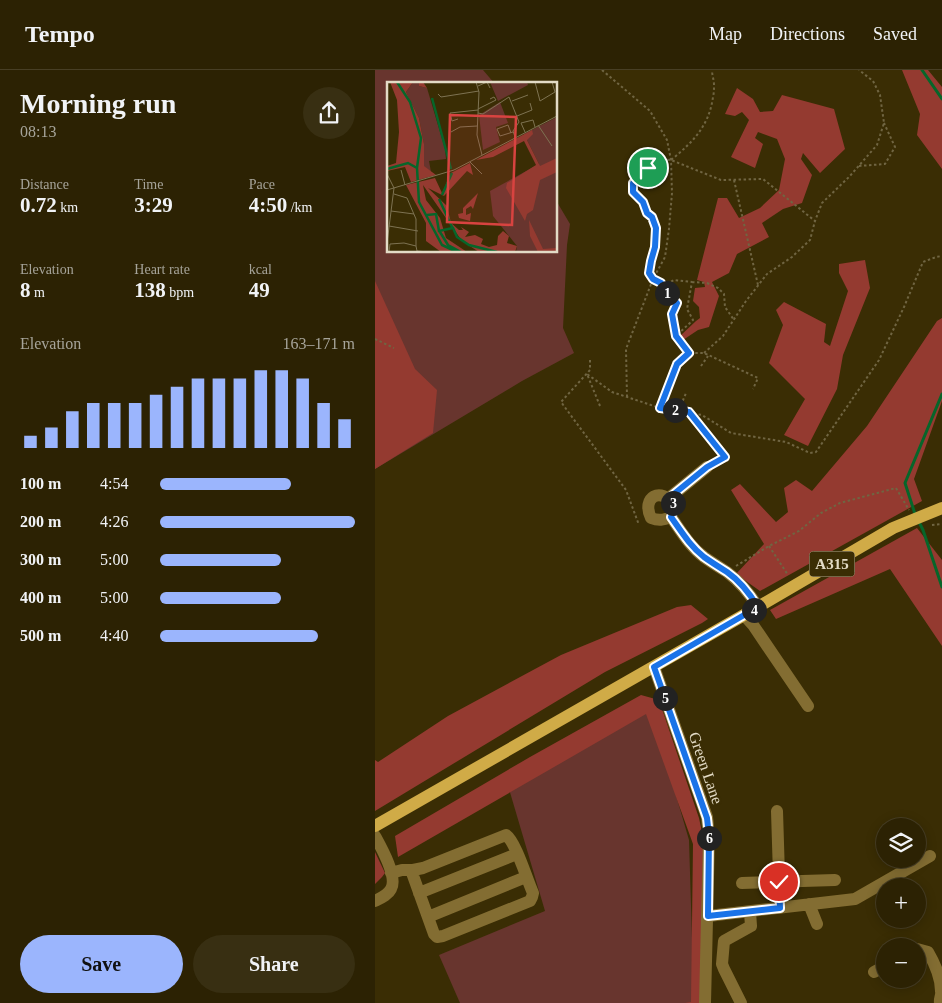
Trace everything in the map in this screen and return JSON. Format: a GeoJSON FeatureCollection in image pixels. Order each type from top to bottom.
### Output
{"type":"FeatureCollection","features":[{"type":"Feature","properties":{"kind":"main road","name":"A315"},"geometry":{"type":"LineString","coordinates":[[375,826],[795,586],[893,528],[908,517],[927,521],[942,508]]}},
{"type":"Feature","properties":{"kind":"street"},"geometry":{"type":"LineString","coordinates":[[669,498],[707,467]]}},
{"type":"Feature","properties":{"kind":"street"},"geometry":{"type":"LineString","coordinates":[[663,495],[674,504],[671,517],[663,520],[651,518],[647,506],[655,496],[663,495]]}},
{"type":"Feature","properties":{"kind":"street"},"geometry":{"type":"LineString","coordinates":[[671,517],[691,545],[703,557],[729,573],[741,584],[758,607]]}},
{"type":"Feature","properties":{"kind":"street"},"geometry":{"type":"LineString","coordinates":[[744,615],[753,625],[808,706]]}},
{"type":"Feature","properties":{"kind":"street","name":"Green Lane"},"geometry":{"type":"LineString","coordinates":[[654,667],[707,818],[709,836],[705,1003]]}},
{"type":"Feature","properties":{"kind":"street"},"geometry":{"type":"LineString","coordinates":[[777,811],[780,908]]}},
{"type":"Feature","properties":{"kind":"street"},"geometry":{"type":"LineString","coordinates":[[391,873],[423,868],[506,835],[509,836],[533,893],[530,901],[437,937],[434,934],[411,870]]}},
{"type":"Feature","properties":{"kind":"street"},"geometry":{"type":"LineString","coordinates":[[375,836],[393,882],[387,894],[375,901]]}},
{"type":"Feature","properties":{"kind":"street"},"geometry":{"type":"LineString","coordinates":[[419,893],[517,854]]}},
{"type":"Feature","properties":{"kind":"street"},"geometry":{"type":"LineString","coordinates":[[708,916],[855,899],[930,856]]}},
{"type":"Feature","properties":{"kind":"street"},"geometry":{"type":"LineString","coordinates":[[428,917],[526,877]]}},
{"type":"Feature","properties":{"kind":"street"},"geometry":{"type":"LineString","coordinates":[[742,883],[835,880]]}},
{"type":"Feature","properties":{"kind":"street"},"geometry":{"type":"LineString","coordinates":[[809,904],[817,924]]}},
{"type":"Feature","properties":{"kind":"street"},"geometry":{"type":"LineString","coordinates":[[741,1003],[724,970],[724,940],[751,926],[750,912]]}},
{"type":"Feature","properties":{"kind":"street"},"geometry":{"type":"LineString","coordinates":[[926,951],[937,968],[942,993],[939,1000],[940,1003]]}},
{"type":"Feature","properties":{"kind":"path"},"geometry":{"type":"LineString","coordinates":[[602,70],[650,111],[667,140],[671,160],[672,193],[665,257],[653,279],[626,350],[627,398]]}},
{"type":"Feature","properties":{"kind":"path"},"geometry":{"type":"LineString","coordinates":[[671,160],[684,150],[708,119],[714,87],[712,70]]}},
{"type":"Feature","properties":{"kind":"path"},"geometry":{"type":"LineString","coordinates":[[859,70],[873,81],[880,95],[884,123],[895,147],[885,164],[859,166]]}},
{"type":"Feature","properties":{"kind":"path"},"geometry":{"type":"LineString","coordinates":[[704,353],[723,336],[745,301],[767,274],[792,257],[809,240],[822,202],[849,177],[877,145],[884,123]]}},
{"type":"Feature","properties":{"kind":"path"},"geometry":{"type":"LineString","coordinates":[[734,320],[725,307],[724,294],[718,288],[707,283],[673,280],[665,285],[653,279],[649,273],[655,247],[656,228],[643,202],[633,192],[633,183],[648,168],[650,159],[671,160],[721,180],[763,180],[815,221]]}},
{"type":"Feature","properties":{"kind":"path"},"geometry":{"type":"LineString","coordinates":[[734,180],[758,285]]}},
{"type":"Feature","properties":{"kind":"path"},"geometry":{"type":"LineString","coordinates":[[587,374],[612,392],[627,398],[660,408],[702,415],[731,433],[786,442],[810,453],[816,452],[879,360],[923,262],[942,256]]}},
{"type":"Feature","properties":{"kind":"path"},"geometry":{"type":"LineString","coordinates":[[676,336],[693,320],[687,309],[692,282]]}},
{"type":"Feature","properties":{"kind":"path"},"geometry":{"type":"LineString","coordinates":[[661,283],[664,290],[677,303],[672,314],[676,336],[689,353]]}},
{"type":"Feature","properties":{"kind":"path"},"geometry":{"type":"LineString","coordinates":[[375,339],[394,348]]}},
{"type":"Feature","properties":{"kind":"path"},"geometry":{"type":"LineString","coordinates":[[660,408],[677,364],[689,353],[704,353],[758,378],[753,389]]}},
{"type":"Feature","properties":{"kind":"path"},"geometry":{"type":"LineString","coordinates":[[701,366],[709,355]]}},
{"type":"Feature","properties":{"kind":"path"},"geometry":{"type":"LineString","coordinates":[[590,360],[590,370],[561,402],[626,490],[639,525]]}},
{"type":"Feature","properties":{"kind":"path"},"geometry":{"type":"LineString","coordinates":[[587,374],[600,406]]}},
{"type":"Feature","properties":{"kind":"path"},"geometry":{"type":"LineString","coordinates":[[679,410],[686,393]]}},
{"type":"Feature","properties":{"kind":"path"},"geometry":{"type":"LineString","coordinates":[[689,412],[725,457],[707,467]]}},
{"type":"Feature","properties":{"kind":"path"},"geometry":{"type":"LineString","coordinates":[[729,573],[735,566],[799,531],[821,513],[840,503],[896,488],[908,517]]}},
{"type":"Feature","properties":{"kind":"path"},"geometry":{"type":"LineString","coordinates":[[927,521],[934,524],[942,524]]}},
{"type":"Feature","properties":{"kind":"path"},"geometry":{"type":"LineString","coordinates":[[769,546],[795,586]]}},
{"type":"Feature","properties":{"kind":"shaded area"},"geometry":{"type":"Polygon","coordinates":[[[375,70],[483,70],[493,82],[387,82],[387,252],[557,252],[557,202],[570,224],[567,245],[563,328],[574,353],[522,381],[375,469],[375,70]]]}},
{"type":"Feature","properties":{"kind":"shaded area"},"geometry":{"type":"Polygon","coordinates":[[[902,70],[928,70],[942,87],[942,169],[917,135],[920,114],[902,70]]]}},
{"type":"Feature","properties":{"kind":"shaded area"},"geometry":{"type":"Polygon","coordinates":[[[737,88],[753,99],[760,112],[773,111],[782,95],[834,109],[845,149],[820,173],[803,153],[801,159],[812,175],[802,203],[783,209],[762,223],[769,237],[737,254],[729,273],[712,282],[719,296],[709,327],[698,330],[683,340],[679,337],[700,318],[699,307],[693,301],[695,288],[705,287],[704,282],[697,280],[718,198],[727,198],[739,218],[760,208],[779,190],[785,159],[777,139],[758,132],[755,138],[763,144],[755,168],[731,157],[749,120],[742,112],[735,116],[725,114],[737,88]]]}},
{"type":"Feature","properties":{"kind":"shaded area"},"geometry":{"type":"Polygon","coordinates":[[[865,260],[870,288],[843,355],[837,389],[808,446],[784,435],[805,399],[769,363],[783,325],[776,310],[784,302],[826,324],[824,342],[830,346],[848,291],[839,273],[839,264],[865,260]]]}},
{"type":"Feature","properties":{"kind":"shaded area"},"geometry":{"type":"Polygon","coordinates":[[[375,281],[415,369],[437,390],[433,433],[375,469],[375,281]]]}},
{"type":"Feature","properties":{"kind":"shaded area"},"geometry":{"type":"Polygon","coordinates":[[[942,318],[942,401],[914,479],[922,501],[760,591],[736,574],[764,544],[731,490],[740,484],[776,522],[788,512],[784,488],[796,480],[812,491],[867,426],[937,321],[942,318]]]}},
{"type":"Feature","properties":{"kind":"shaded area"},"geometry":{"type":"Polygon","coordinates":[[[917,528],[942,560],[942,646],[890,569],[776,619],[770,610],[917,528]]]}},
{"type":"Feature","properties":{"kind":"shaded area"},"geometry":{"type":"Polygon","coordinates":[[[691,605],[708,619],[605,672],[375,811],[375,760],[378,762],[448,716],[561,655],[677,607],[691,605]]]}},
{"type":"Feature","properties":{"kind":"shaded area"},"geometry":{"type":"Polygon","coordinates":[[[641,695],[659,700],[699,818],[705,847],[700,1003],[685,1003],[691,1002],[693,844],[646,714],[398,857],[395,836],[641,695]]]}},
{"type":"Feature","properties":{"kind":"shaded area"},"geometry":{"type":"Polygon","coordinates":[[[650,706],[689,840],[694,1003],[460,1003],[439,955],[545,911],[507,782],[650,706]]]}},
{"type":"Feature","properties":{"kind":"shaded area"},"geometry":{"type":"Polygon","coordinates":[[[375,852],[385,873],[375,884],[375,852]]]}},
{"type":"Feature","properties":{"kind":"waterway"},"geometry":{"type":"LineString","coordinates":[[922,70],[942,99]]}},
{"type":"Feature","properties":{"kind":"waterway"},"geometry":{"type":"LineString","coordinates":[[915,514],[905,483],[942,394]]}},
{"type":"Feature","properties":{"kind":"waterway"},"geometry":{"type":"LineString","coordinates":[[919,522],[942,587]]}},
{"type":"Feature","properties":{"kind":"route"},"geometry":{"type":"LineString","coordinates":[[648,168],[633,183],[633,192],[643,202],[656,228],[655,247],[649,273],[653,279],[661,283],[664,290],[677,303],[672,314],[676,336],[689,353],[677,364],[660,408],[689,412],[725,457],[707,467],[669,498],[674,504],[671,517],[691,545],[703,557],[729,573],[741,584],[758,607],[654,667],[707,818],[709,836],[708,916],[780,908],[779,882]]}}]}
